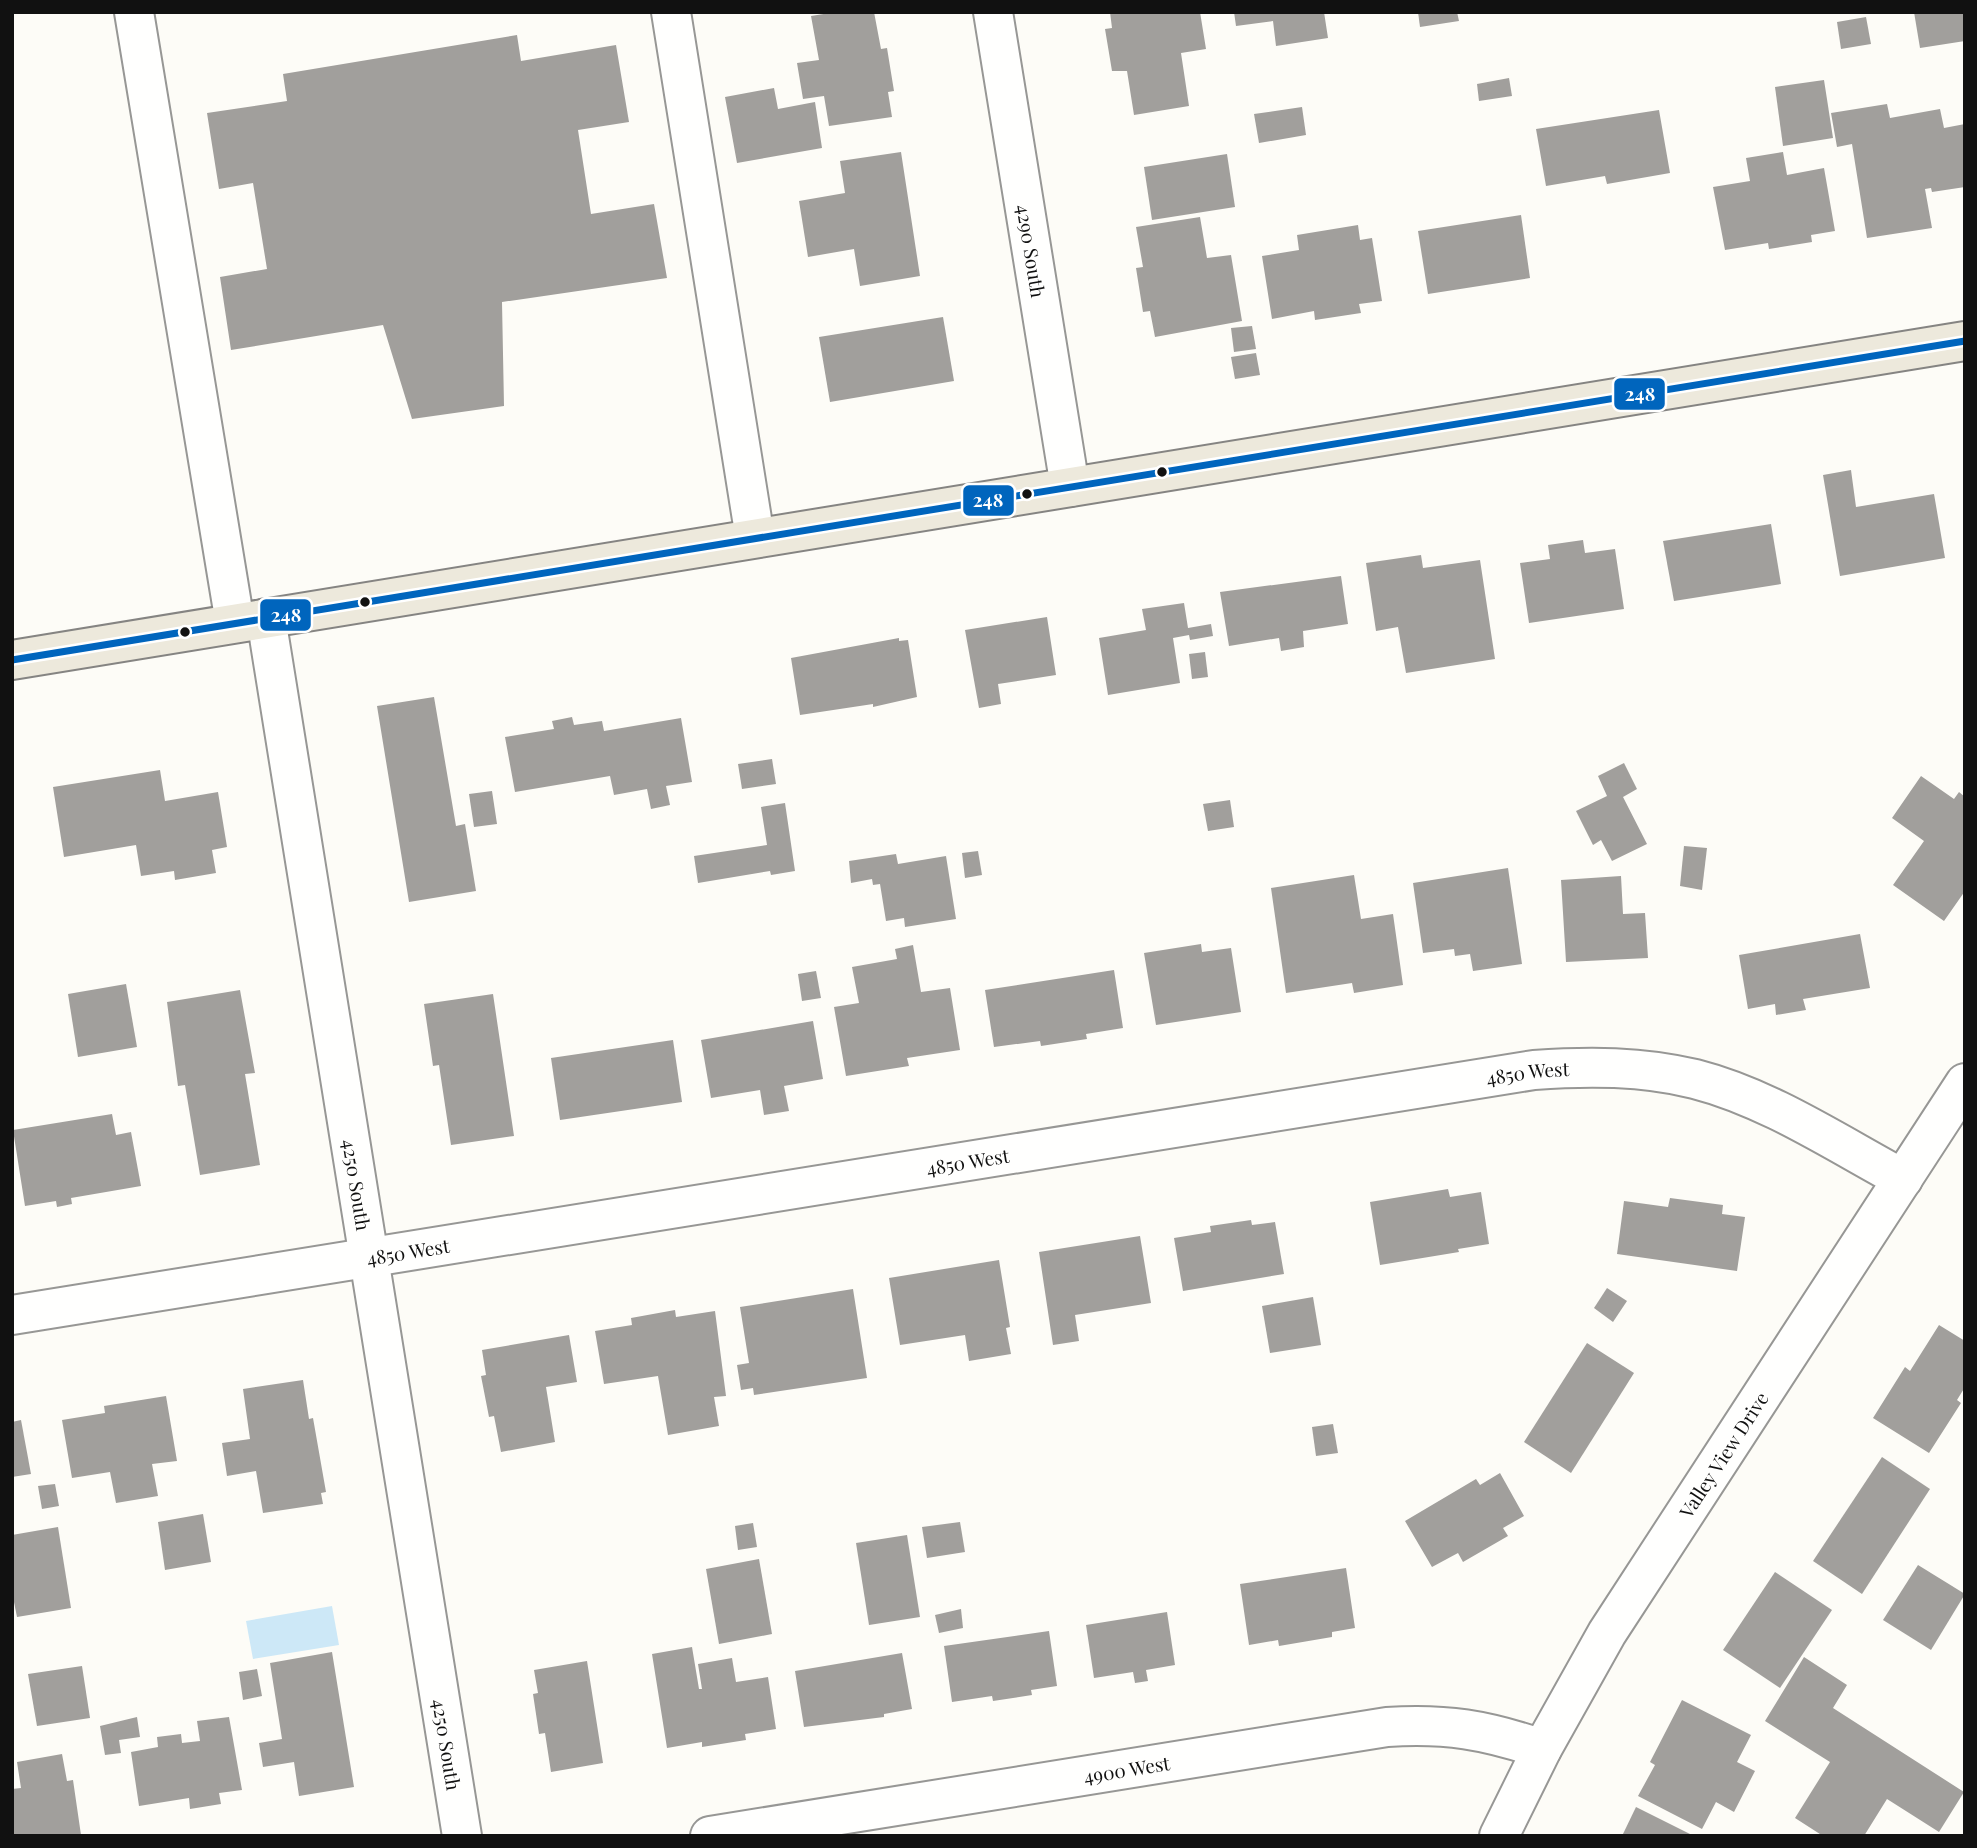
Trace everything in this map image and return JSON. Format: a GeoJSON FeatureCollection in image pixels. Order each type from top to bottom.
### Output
{"type":"FeatureCollection","features":[{"type":"Feature","properties":{"kind":"main road"},"geometry":{"type":"LineString","coordinates":[[12,660],[1965,341]]}},
{"type":"Feature","properties":{"kind":"street","name":"4250 South"},"geometry":{"type":"LineString","coordinates":[[134,12],[369,1256],[462,1836]]}},
{"type":"Feature","properties":{"kind":"street"},"geometry":{"type":"LineString","coordinates":[[671,12],[755,538]]}},
{"type":"Feature","properties":{"kind":"street","name":"4290 South"},"geometry":{"type":"LineString","coordinates":[[993,12],[1069,487]]}},
{"type":"Feature","properties":{"kind":"street","name":"4850 West"},"geometry":{"type":"LineString","coordinates":[[12,1315],[1478,1077],[1575,1067],[1658,1072],[1729,1090],[1761,1103],[1903,1179]]}},
{"type":"Feature","properties":{"kind":"street","name":"Valley View Drive"},"geometry":{"type":"LineString","coordinates":[[1499,1836],[1542,1749],[1607,1633],[1965,1083]]}},
{"type":"Feature","properties":{"kind":"street","name":"4900 West"},"geometry":{"type":"LineString","coordinates":[[710,1836],[1387,1727],[1455,1726],[1490,1731],[1542,1749]]}},
{"type":"Feature","properties":{"kind":"water"},"geometry":{"type":"Polygon","coordinates":[[[332,1606],[339,1645],[253,1659],[246,1621],[332,1606]]]}},
{"type":"Feature","properties":{"kind":"building"},"geometry":{"type":"Polygon","coordinates":[[[836,12],[874,12],[881,49],[887,48],[894,91],[888,92],[892,117],[829,126],[824,96],[803,99],[797,63],[819,60],[811,16],[836,12]]]}},
{"type":"Feature","properties":{"kind":"building"},"geometry":{"type":"Polygon","coordinates":[[[1110,12],[1200,12],[1206,49],[1181,53],[1189,106],[1134,115],[1127,71],[1112,71],[1105,29],[1112,28],[1110,12]]]}},
{"type":"Feature","properties":{"kind":"building"},"geometry":{"type":"Polygon","coordinates":[[[1234,12],[1324,12],[1328,38],[1276,46],[1273,21],[1236,26],[1234,12]]]}},
{"type":"Feature","properties":{"kind":"building"},"geometry":{"type":"Polygon","coordinates":[[[1418,12],[1457,12],[1459,21],[1420,27],[1418,12]]]}},
{"type":"Feature","properties":{"kind":"building"},"geometry":{"type":"Polygon","coordinates":[[[1914,12],[1965,12],[1965,41],[1920,48],[1914,12]]]}},
{"type":"Feature","properties":{"kind":"building"},"geometry":{"type":"Polygon","coordinates":[[[1866,17],[1871,44],[1841,49],[1837,22],[1866,17]]]}},
{"type":"Feature","properties":{"kind":"building"},"geometry":{"type":"Polygon","coordinates":[[[517,35],[521,61],[616,45],[629,122],[578,130],[591,214],[654,204],[667,278],[502,302],[504,406],[412,419],[383,325],[231,350],[220,277],[267,269],[253,183],[219,189],[207,113],[287,101],[283,74],[517,35]]]}},
{"type":"Feature","properties":{"kind":"building"},"geometry":{"type":"Polygon","coordinates":[[[1509,78],[1512,96],[1479,101],[1477,84],[1509,78]]]}},
{"type":"Feature","properties":{"kind":"building"},"geometry":{"type":"Polygon","coordinates":[[[1824,80],[1833,138],[1783,146],[1775,87],[1824,80]]]}},
{"type":"Feature","properties":{"kind":"building"},"geometry":{"type":"Polygon","coordinates":[[[774,88],[778,109],[815,102],[822,148],[737,163],[725,97],[774,88]]]}},
{"type":"Feature","properties":{"kind":"building"},"geometry":{"type":"Polygon","coordinates":[[[1887,104],[1890,118],[1940,109],[1944,128],[1965,124],[1965,187],[1932,192],[1931,188],[1925,189],[1932,228],[1867,238],[1852,144],[1837,147],[1831,113],[1887,104]]]}},
{"type":"Feature","properties":{"kind":"building"},"geometry":{"type":"Polygon","coordinates":[[[1302,107],[1306,135],[1259,143],[1254,114],[1302,107]]]}},
{"type":"Feature","properties":{"kind":"building"},"geometry":{"type":"Polygon","coordinates":[[[1659,110],[1670,173],[1607,184],[1605,176],[1546,186],[1536,129],[1659,110]]]}},
{"type":"Feature","properties":{"kind":"building"},"geometry":{"type":"Polygon","coordinates":[[[901,152],[920,276],[860,286],[854,249],[808,257],[799,201],[845,193],[840,161],[901,152]]]}},
{"type":"Feature","properties":{"kind":"building"},"geometry":{"type":"Polygon","coordinates":[[[1783,152],[1787,175],[1824,168],[1835,231],[1811,235],[1812,242],[1769,249],[1768,243],[1725,250],[1713,187],[1750,181],[1746,158],[1783,152]]]}},
{"type":"Feature","properties":{"kind":"building"},"geometry":{"type":"Polygon","coordinates":[[[1227,154],[1235,207],[1152,220],[1144,167],[1227,154]]]}},
{"type":"Feature","properties":{"kind":"building"},"geometry":{"type":"Polygon","coordinates":[[[1521,215],[1530,278],[1428,294],[1418,231],[1521,215]]]}},
{"type":"Feature","properties":{"kind":"building"},"geometry":{"type":"Polygon","coordinates":[[[1200,217],[1207,258],[1231,255],[1242,321],[1155,337],[1150,311],[1143,312],[1136,268],[1143,267],[1136,227],[1200,217]]]}},
{"type":"Feature","properties":{"kind":"building"},"geometry":{"type":"Polygon","coordinates":[[[1358,225],[1360,240],[1372,238],[1382,301],[1359,304],[1361,313],[1315,320],[1314,311],[1272,319],[1262,256],[1299,250],[1297,235],[1358,225]]]}},
{"type":"Feature","properties":{"kind":"building"},"geometry":{"type":"Polygon","coordinates":[[[943,317],[954,381],[830,402],[819,337],[943,317]]]}},
{"type":"Feature","properties":{"kind":"building"},"geometry":{"type":"Polygon","coordinates":[[[1252,326],[1256,349],[1234,352],[1231,328],[1252,326]]]}},
{"type":"Feature","properties":{"kind":"building"},"geometry":{"type":"Polygon","coordinates":[[[1256,353],[1260,375],[1235,379],[1231,357],[1256,353]]]}},
{"type":"Feature","properties":{"kind":"building"},"geometry":{"type":"Polygon","coordinates":[[[1851,470],[1856,507],[1934,494],[1945,558],[1840,576],[1823,475],[1851,470]]]}},
{"type":"Feature","properties":{"kind":"building"},"geometry":{"type":"Polygon","coordinates":[[[1771,524],[1781,584],[1674,601],[1663,541],[1771,524]]]}},
{"type":"Feature","properties":{"kind":"building"},"geometry":{"type":"Polygon","coordinates":[[[1583,540],[1585,553],[1615,549],[1624,609],[1529,623],[1520,563],[1550,559],[1548,545],[1583,540]]]}},
{"type":"Feature","properties":{"kind":"building"},"geometry":{"type":"Polygon","coordinates":[[[1421,555],[1423,568],[1480,560],[1495,659],[1406,673],[1398,627],[1376,631],[1366,563],[1421,555]]]}},
{"type":"Feature","properties":{"kind":"building"},"geometry":{"type":"Polygon","coordinates":[[[1341,576],[1348,624],[1303,631],[1304,647],[1281,651],[1279,638],[1229,646],[1220,592],[1341,576]]]}},
{"type":"Feature","properties":{"kind":"building"},"geometry":{"type":"Polygon","coordinates":[[[1184,603],[1188,628],[1211,624],[1213,636],[1190,640],[1189,635],[1173,638],[1180,683],[1108,695],[1099,638],[1146,630],[1142,609],[1184,603]]]}},
{"type":"Feature","properties":{"kind":"building"},"geometry":{"type":"Polygon","coordinates":[[[1047,617],[1056,675],[998,684],[1001,704],[979,708],[965,630],[1047,617]]]}},
{"type":"Feature","properties":{"kind":"building"},"geometry":{"type":"Polygon","coordinates":[[[899,638],[899,641],[908,640],[917,697],[873,707],[873,704],[800,715],[791,658],[899,638]]]}},
{"type":"Feature","properties":{"kind":"building"},"geometry":{"type":"Polygon","coordinates":[[[1205,652],[1208,677],[1192,679],[1189,654],[1205,652]]]}},
{"type":"Feature","properties":{"kind":"building"},"geometry":{"type":"Polygon","coordinates":[[[434,697],[456,826],[465,824],[476,891],[409,902],[377,706],[434,697]]]}},
{"type":"Feature","properties":{"kind":"building"},"geometry":{"type":"Polygon","coordinates":[[[572,717],[574,725],[602,721],[604,731],[681,718],[692,782],[666,786],[670,805],[651,809],[647,789],[614,795],[610,776],[515,792],[505,737],[554,729],[552,721],[572,717]]]}},
{"type":"Feature","properties":{"kind":"building"},"geometry":{"type":"Polygon","coordinates":[[[772,759],[776,784],[742,789],[738,764],[772,759]]]}},
{"type":"Feature","properties":{"kind":"building"},"geometry":{"type":"Polygon","coordinates":[[[1624,763],[1637,789],[1623,797],[1647,844],[1612,861],[1601,840],[1593,845],[1576,811],[1607,796],[1598,776],[1624,763]]]}},
{"type":"Feature","properties":{"kind":"building"},"geometry":{"type":"Polygon","coordinates":[[[160,770],[165,801],[218,792],[227,847],[212,850],[216,873],[175,880],[174,871],[141,876],[136,845],[64,857],[53,787],[160,770]]]}},
{"type":"Feature","properties":{"kind":"building"},"geometry":{"type":"Polygon","coordinates":[[[1921,776],[1954,799],[1959,792],[1965,797],[1965,891],[1944,921],[1893,885],[1924,841],[1892,818],[1921,776]]]}},
{"type":"Feature","properties":{"kind":"building"},"geometry":{"type":"Polygon","coordinates":[[[492,791],[497,824],[474,827],[469,794],[492,791]]]}},
{"type":"Feature","properties":{"kind":"building"},"geometry":{"type":"Polygon","coordinates":[[[1230,800],[1234,827],[1208,831],[1203,804],[1230,800]]]}},
{"type":"Feature","properties":{"kind":"building"},"geometry":{"type":"Polygon","coordinates":[[[785,803],[795,871],[771,875],[770,871],[698,883],[694,856],[767,845],[761,807],[785,803]]]}},
{"type":"Feature","properties":{"kind":"building"},"geometry":{"type":"Polygon","coordinates":[[[1684,846],[1707,848],[1702,890],[1680,886],[1684,846]]]}},
{"type":"Feature","properties":{"kind":"building"},"geometry":{"type":"Polygon","coordinates":[[[978,851],[982,875],[965,878],[962,853],[978,851]]]}},
{"type":"Feature","properties":{"kind":"building"},"geometry":{"type":"Polygon","coordinates":[[[896,854],[898,864],[946,856],[956,919],[905,927],[904,918],[886,921],[880,884],[873,885],[872,879],[851,883],[849,861],[896,854]]]}},
{"type":"Feature","properties":{"kind":"building"},"geometry":{"type":"Polygon","coordinates":[[[1508,868],[1522,964],[1473,971],[1470,954],[1455,956],[1454,949],[1423,953],[1413,883],[1508,868]]]}},
{"type":"Feature","properties":{"kind":"building"},"geometry":{"type":"Polygon","coordinates":[[[1354,875],[1361,919],[1393,914],[1403,985],[1354,993],[1352,983],[1286,993],[1271,888],[1354,875]]]}},
{"type":"Feature","properties":{"kind":"building"},"geometry":{"type":"Polygon","coordinates":[[[1621,876],[1623,914],[1645,913],[1648,958],[1566,962],[1561,880],[1621,876]]]}},
{"type":"Feature","properties":{"kind":"building"},"geometry":{"type":"Polygon","coordinates":[[[1860,934],[1870,988],[1803,999],[1806,1010],[1776,1015],[1775,1004],[1748,1009],[1739,955],[1860,934]]]}},
{"type":"Feature","properties":{"kind":"building"},"geometry":{"type":"Polygon","coordinates":[[[1201,944],[1202,952],[1231,948],[1241,1012],[1156,1025],[1144,953],[1201,944]]]}},
{"type":"Feature","properties":{"kind":"building"},"geometry":{"type":"Polygon","coordinates":[[[913,945],[921,992],[950,988],[960,1050],[907,1058],[909,1066],[846,1076],[834,1007],[859,1003],[852,967],[897,959],[895,949],[913,945]]]}},
{"type":"Feature","properties":{"kind":"building"},"geometry":{"type":"Polygon","coordinates":[[[1114,970],[1123,1028],[1086,1034],[1087,1039],[1041,1046],[1040,1041],[994,1047],[985,990],[1114,970]]]}},
{"type":"Feature","properties":{"kind":"building"},"geometry":{"type":"Polygon","coordinates":[[[816,971],[821,998],[802,1001],[798,974],[816,971]]]}},
{"type":"Feature","properties":{"kind":"building"},"geometry":{"type":"Polygon","coordinates":[[[126,984],[137,1047],[78,1057],[68,994],[126,984]]]}},
{"type":"Feature","properties":{"kind":"building"},"geometry":{"type":"Polygon","coordinates":[[[240,990],[255,1073],[245,1074],[260,1165],[200,1175],[185,1085],[178,1086],[167,1002],[240,990]]]}},
{"type":"Feature","properties":{"kind":"building"},"geometry":{"type":"Polygon","coordinates":[[[493,994],[514,1136],[451,1145],[439,1065],[433,1066],[424,1004],[493,994]]]}},
{"type":"Feature","properties":{"kind":"building"},"geometry":{"type":"Polygon","coordinates":[[[813,1021],[823,1079],[784,1086],[789,1111],[764,1115],[760,1090],[711,1098],[701,1040],[813,1021]]]}},
{"type":"Feature","properties":{"kind":"building"},"geometry":{"type":"Polygon","coordinates":[[[673,1040],[682,1102],[560,1120],[551,1058],[673,1040]]]}},
{"type":"Feature","properties":{"kind":"building"},"geometry":{"type":"Polygon","coordinates":[[[112,1114],[116,1135],[131,1132],[141,1186],[71,1198],[72,1204],[57,1207],[56,1201],[25,1206],[13,1130],[112,1114]]]}},
{"type":"Feature","properties":{"kind":"building"},"geometry":{"type":"Polygon","coordinates":[[[1448,1189],[1450,1197],[1481,1192],[1489,1244],[1458,1249],[1459,1252],[1380,1265],[1370,1202],[1448,1189]]]}},
{"type":"Feature","properties":{"kind":"building"},"geometry":{"type":"Polygon","coordinates":[[[1670,1198],[1723,1205],[1722,1214],[1745,1217],[1737,1271],[1617,1254],[1624,1201],[1668,1207],[1670,1198]]]}},
{"type":"Feature","properties":{"kind":"building"},"geometry":{"type":"Polygon","coordinates":[[[1251,1220],[1252,1225],[1275,1222],[1284,1274],[1183,1291],[1174,1238],[1211,1232],[1210,1226],[1251,1220]]]}},
{"type":"Feature","properties":{"kind":"building"},"geometry":{"type":"Polygon","coordinates":[[[1140,1236],[1151,1303],[1075,1315],[1079,1341],[1053,1345],[1039,1252],[1140,1236]]]}},
{"type":"Feature","properties":{"kind":"building"},"geometry":{"type":"Polygon","coordinates":[[[999,1260],[1010,1327],[1006,1328],[1011,1354],[969,1361],[965,1335],[900,1345],[889,1278],[999,1260]]]}},
{"type":"Feature","properties":{"kind":"building"},"geometry":{"type":"Polygon","coordinates":[[[1607,1288],[1627,1301],[1613,1322],[1594,1308],[1607,1288]]]}},
{"type":"Feature","properties":{"kind":"building"},"geometry":{"type":"Polygon","coordinates":[[[853,1289],[867,1378],[754,1395],[753,1388],[741,1390],[737,1365],[749,1363],[740,1307],[853,1289]]]}},
{"type":"Feature","properties":{"kind":"building"},"geometry":{"type":"Polygon","coordinates":[[[1313,1297],[1321,1345],[1270,1353],[1262,1306],[1313,1297]]]}},
{"type":"Feature","properties":{"kind":"building"},"geometry":{"type":"Polygon","coordinates":[[[675,1310],[676,1317],[715,1311],[726,1396],[714,1397],[719,1426],[668,1435],[658,1376],[604,1384],[595,1331],[632,1325],[631,1318],[675,1310]]]}},
{"type":"Feature","properties":{"kind":"building"},"geometry":{"type":"Polygon","coordinates":[[[1939,1325],[1965,1341],[1965,1387],[1957,1400],[1961,1403],[1929,1453],[1873,1418],[1905,1367],[1910,1371],[1939,1325]]]}},
{"type":"Feature","properties":{"kind":"building"},"geometry":{"type":"Polygon","coordinates":[[[569,1335],[577,1382],[546,1387],[555,1442],[501,1452],[494,1416],[489,1417],[481,1376],[486,1375],[482,1350],[569,1335]]]}},
{"type":"Feature","properties":{"kind":"building"},"geometry":{"type":"Polygon","coordinates":[[[1587,1343],[1634,1373],[1571,1473],[1524,1442],[1587,1343]]]}},
{"type":"Feature","properties":{"kind":"building"},"geometry":{"type":"Polygon","coordinates":[[[303,1380],[309,1419],[313,1418],[326,1492],[321,1493],[323,1504],[263,1513],[256,1471],[227,1476],[222,1443],[250,1439],[243,1389],[303,1380]]]}},
{"type":"Feature","properties":{"kind":"building"},"geometry":{"type":"Polygon","coordinates":[[[166,1396],[177,1461],[152,1464],[158,1496],[116,1503],[110,1472],[72,1478],[62,1420],[105,1413],[104,1406],[166,1396]]]}},
{"type":"Feature","properties":{"kind":"building"},"geometry":{"type":"Polygon","coordinates":[[[21,1420],[31,1474],[12,1477],[12,1422],[21,1420]]]}},
{"type":"Feature","properties":{"kind":"building"},"geometry":{"type":"Polygon","coordinates":[[[1333,1424],[1338,1453],[1316,1456],[1312,1427],[1333,1424]]]}},
{"type":"Feature","properties":{"kind":"building"},"geometry":{"type":"Polygon","coordinates":[[[1882,1457],[1930,1489],[1862,1594],[1813,1561],[1882,1457]]]}},
{"type":"Feature","properties":{"kind":"building"},"geometry":{"type":"Polygon","coordinates":[[[1500,1473],[1524,1516],[1503,1528],[1508,1536],[1463,1562],[1458,1553],[1432,1567],[1405,1521],[1476,1479],[1480,1485],[1500,1473]]]}},
{"type":"Feature","properties":{"kind":"building"},"geometry":{"type":"Polygon","coordinates":[[[55,1484],[59,1506],[42,1509],[38,1486],[55,1484]]]}},
{"type":"Feature","properties":{"kind":"building"},"geometry":{"type":"Polygon","coordinates":[[[203,1514],[211,1562],[165,1570],[158,1522],[203,1514]]]}},
{"type":"Feature","properties":{"kind":"building"},"geometry":{"type":"Polygon","coordinates":[[[960,1522],[965,1552],[927,1558],[922,1527],[960,1522]]]}},
{"type":"Feature","properties":{"kind":"building"},"geometry":{"type":"Polygon","coordinates":[[[753,1523],[757,1547],[738,1550],[735,1526],[753,1523]]]}},
{"type":"Feature","properties":{"kind":"building"},"geometry":{"type":"Polygon","coordinates":[[[58,1527],[71,1608],[17,1617],[12,1592],[12,1535],[58,1527]]]}},
{"type":"Feature","properties":{"kind":"building"},"geometry":{"type":"Polygon","coordinates":[[[907,1535],[920,1617],[869,1625],[856,1543],[907,1535]]]}},
{"type":"Feature","properties":{"kind":"building"},"geometry":{"type":"Polygon","coordinates":[[[759,1559],[772,1634],[719,1644],[706,1569],[759,1559]]]}},
{"type":"Feature","properties":{"kind":"building"},"geometry":{"type":"Polygon","coordinates":[[[1918,1565],[1965,1594],[1931,1650],[1883,1620],[1918,1565]]]}},
{"type":"Feature","properties":{"kind":"building"},"geometry":{"type":"Polygon","coordinates":[[[1346,1568],[1355,1628],[1332,1632],[1332,1637],[1279,1646],[1278,1640],[1249,1645],[1240,1584],[1346,1568]]]}},
{"type":"Feature","properties":{"kind":"building"},"geometry":{"type":"Polygon","coordinates":[[[1775,1572],[1832,1610],[1780,1688],[1723,1650],[1775,1572]]]}},
{"type":"Feature","properties":{"kind":"building"},"geometry":{"type":"Polygon","coordinates":[[[961,1609],[963,1628],[939,1633],[935,1615],[961,1609]]]}},
{"type":"Feature","properties":{"kind":"building"},"geometry":{"type":"Polygon","coordinates":[[[1167,1612],[1175,1665],[1146,1670],[1148,1681],[1135,1683],[1133,1672],[1094,1678],[1086,1625],[1167,1612]]]}},
{"type":"Feature","properties":{"kind":"building"},"geometry":{"type":"Polygon","coordinates":[[[1049,1631],[1057,1686],[1031,1690],[1032,1695],[993,1701],[992,1696],[952,1702],[944,1646],[1049,1631]]]}},
{"type":"Feature","properties":{"kind":"building"},"geometry":{"type":"Polygon","coordinates":[[[692,1647],[699,1689],[702,1689],[698,1664],[732,1658],[736,1682],[768,1677],[776,1729],[745,1734],[746,1740],[702,1747],[702,1742],[667,1748],[652,1654],[692,1647]]]}},
{"type":"Feature","properties":{"kind":"building"},"geometry":{"type":"Polygon","coordinates":[[[332,1652],[354,1787],[299,1796],[294,1762],[263,1767],[259,1743],[282,1739],[270,1663],[332,1652]]]}},
{"type":"Feature","properties":{"kind":"building"},"geometry":{"type":"Polygon","coordinates":[[[902,1653],[912,1709],[884,1714],[884,1717],[804,1727],[795,1671],[902,1653]]]}},
{"type":"Feature","properties":{"kind":"building"},"geometry":{"type":"Polygon","coordinates":[[[1804,1657],[1847,1685],[1833,1708],[1964,1792],[1939,1832],[1887,1799],[1864,1836],[1823,1836],[1795,1818],[1830,1762],[1765,1721],[1804,1657]]]}},
{"type":"Feature","properties":{"kind":"building"},"geometry":{"type":"Polygon","coordinates":[[[587,1661],[603,1763],[551,1772],[545,1733],[539,1734],[533,1694],[538,1693],[534,1670],[587,1661]]]}},
{"type":"Feature","properties":{"kind":"building"},"geometry":{"type":"Polygon","coordinates":[[[82,1666],[90,1718],[37,1726],[28,1674],[82,1666]]]}},
{"type":"Feature","properties":{"kind":"building"},"geometry":{"type":"Polygon","coordinates":[[[257,1669],[262,1696],[243,1700],[239,1672],[257,1669]]]}},
{"type":"Feature","properties":{"kind":"building"},"geometry":{"type":"Polygon","coordinates":[[[1682,1700],[1751,1735],[1737,1762],[1755,1771],[1734,1812],[1716,1802],[1702,1829],[1638,1796],[1655,1765],[1650,1762],[1682,1700]]]}},
{"type":"Feature","properties":{"kind":"building"},"geometry":{"type":"Polygon","coordinates":[[[137,1717],[140,1737],[119,1740],[121,1753],[105,1755],[100,1726],[137,1717]]]}},
{"type":"Feature","properties":{"kind":"building"},"geometry":{"type":"Polygon","coordinates":[[[229,1717],[242,1790],[219,1793],[221,1804],[190,1809],[189,1798],[139,1806],[131,1752],[158,1747],[157,1737],[181,1734],[182,1743],[200,1741],[197,1721],[229,1717]]]}},
{"type":"Feature","properties":{"kind":"building"},"geometry":{"type":"Polygon","coordinates":[[[62,1754],[67,1781],[73,1780],[81,1835],[12,1836],[12,1789],[21,1788],[17,1762],[62,1754]]]}},
{"type":"Feature","properties":{"kind":"building"},"geometry":{"type":"Polygon","coordinates":[[[1636,1807],[1694,1836],[1622,1836],[1636,1807]]]}},
{"type":"Feature","properties":{"kind":"transit line","name":"248"},"geometry":{"type":"LineString","coordinates":[[12,660],[1965,341]]}}]}
